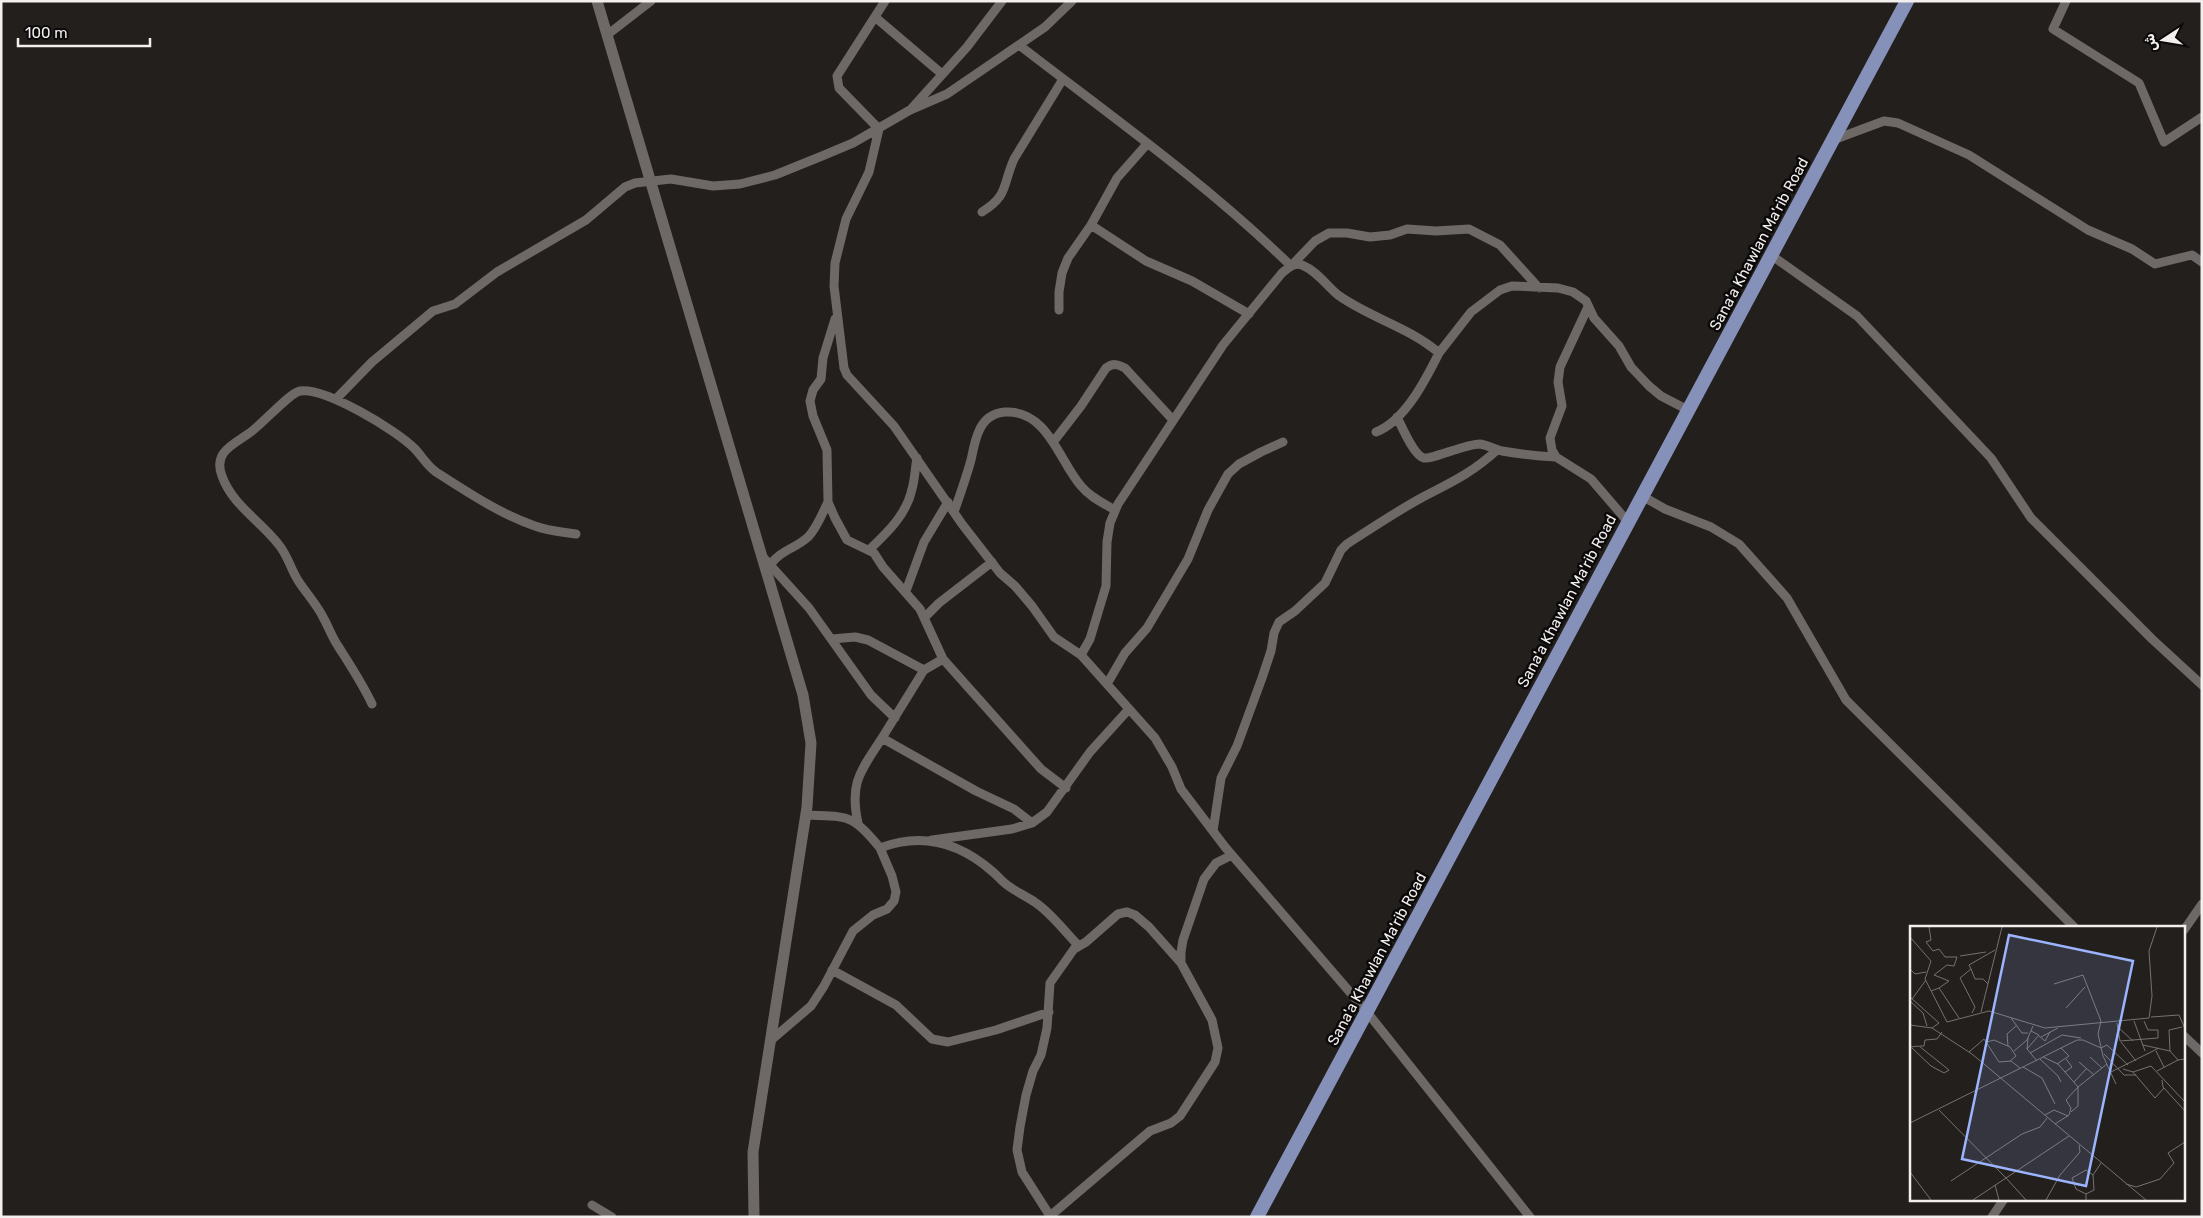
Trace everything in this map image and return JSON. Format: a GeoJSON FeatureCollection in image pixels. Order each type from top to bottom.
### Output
{"type":"FeatureCollection","features":[{"type":"Feature","properties":{"kind":"main road","name":"Sana'a Khawlan Ma'rib Road"},"geometry":{"type":"LineString","coordinates":[[1257,1217],[1907,1]]}},
{"type":"Feature","properties":{"kind":"street"},"geometry":{"type":"LineString","coordinates":[[597,1],[803,695],[811,743],[806,816],[753,1152],[754,1217]]}},
{"type":"Feature","properties":{"kind":"street"},"geometry":{"type":"LineString","coordinates":[[607,35],[652,1]]}},
{"type":"Feature","properties":{"kind":"street"},"geometry":{"type":"LineString","coordinates":[[879,129],[839,88],[837,76],[885,1]]}},
{"type":"Feature","properties":{"kind":"street"},"geometry":{"type":"LineString","coordinates":[[910,110],[967,47],[1002,1]]}},
{"type":"Feature","properties":{"kind":"street"},"geometry":{"type":"LineString","coordinates":[[336,399],[372,362],[433,311],[455,304],[497,272],[586,220],[625,187],[650,180],[681,179],[713,186],[740,184],[775,175],[822,156],[879,129],[910,110],[947,94],[1046,27],[1072,1]]}},
{"type":"Feature","properties":{"kind":"street"},"geometry":{"type":"LineString","coordinates":[[2066,1],[2053,29],[2139,83],[2164,142],[2202,117]]}},
{"type":"Feature","properties":{"kind":"street"},"geometry":{"type":"LineString","coordinates":[[875,17],[942,74]]}},
{"type":"Feature","properties":{"kind":"street"},"geometry":{"type":"LineString","coordinates":[[1019,45],[1189,174],[1260,236],[1291,266],[1301,265],[1322,279],[1337,294],[1363,311],[1425,341],[1438,353]]}},
{"type":"Feature","properties":{"kind":"street"},"geometry":{"type":"LineString","coordinates":[[982,212],[995,204],[1003,194],[1008,173],[1014,159],[1063,79]]}},
{"type":"Feature","properties":{"kind":"street"},"geometry":{"type":"LineString","coordinates":[[1833,140],[1884,121],[1898,123],[1969,155],[2088,230],[2132,249],[2155,264],[2192,256],[2202,262]]}},
{"type":"Feature","properties":{"kind":"street"},"geometry":{"type":"LineString","coordinates":[[879,129],[869,172],[846,219],[835,263],[836,315],[844,368],[848,375],[894,426],[954,512],[992,562],[1032,606],[1054,637],[1081,655],[1155,738],[1172,767],[1181,789],[1213,831],[1366,1012],[1530,1217]]}},
{"type":"Feature","properties":{"kind":"street"},"geometry":{"type":"LineString","coordinates":[[1059,310],[1062,273],[1068,258],[1091,225],[1117,178],[1147,144]]}},
{"type":"Feature","properties":{"kind":"street"},"geometry":{"type":"LineString","coordinates":[[1091,225],[1146,261],[1192,281],[1249,314]]}},
{"type":"Feature","properties":{"kind":"street"},"geometry":{"type":"LineString","coordinates":[[1081,655],[1090,639],[1106,586],[1107,542],[1110,523],[1115,510],[1223,345],[1282,273],[1315,241],[1329,234],[1347,233],[1370,237],[1390,236],[1407,229],[1436,231],[1469,229],[1500,245],[1539,288]]}},
{"type":"Feature","properties":{"kind":"street"},"geometry":{"type":"LineString","coordinates":[[1771,255],[1856,316],[1991,458],[2031,518],[2152,639],[2202,685]]}},
{"type":"Feature","properties":{"kind":"street"},"geometry":{"type":"LineString","coordinates":[[1376,432],[1383,429],[1397,417],[1419,389],[1438,353],[1471,312],[1500,290],[1512,286],[1558,288],[1573,292],[1586,301],[1594,318],[1619,346],[1631,367],[1661,396],[1688,410]]}},
{"type":"Feature","properties":{"kind":"street"},"geometry":{"type":"LineString","coordinates":[[1556,458],[1552,450],[1550,438],[1562,406],[1558,382],[1560,367],[1588,307]]}},
{"type":"Feature","properties":{"kind":"street"},"geometry":{"type":"LineString","coordinates":[[836,315],[823,358],[821,379],[813,390],[810,401],[813,416],[827,450],[828,502],[847,540],[869,550],[920,609],[942,659],[1041,769],[1066,788]]}},
{"type":"Feature","properties":{"kind":"street"},"geometry":{"type":"LineString","coordinates":[[1054,441],[1081,406],[1106,368],[1111,365],[1118,364],[1125,368],[1173,420]]}},
{"type":"Feature","properties":{"kind":"street"},"geometry":{"type":"LineString","coordinates":[[372,704],[363,684],[330,633],[324,618],[295,576],[286,555],[233,495],[223,479],[219,468],[220,457],[226,448],[257,427],[292,395],[301,391],[336,399],[395,433],[414,448],[425,464],[483,502],[536,527],[576,534]]}},
{"type":"Feature","properties":{"kind":"street"},"geometry":{"type":"LineString","coordinates":[[954,512],[963,487],[978,431],[990,416],[1015,412],[1035,421],[1054,441],[1080,486],[1091,496],[1115,510]]}},
{"type":"Feature","properties":{"kind":"street"},"geometry":{"type":"LineString","coordinates":[[1397,417],[1414,450],[1424,459],[1430,459],[1452,449],[1480,444],[1497,450],[1527,456],[1556,458],[1591,479],[1628,522]]}},
{"type":"Feature","properties":{"kind":"street"},"geometry":{"type":"LineString","coordinates":[[1107,684],[1125,653],[1147,628],[1188,559],[1208,510],[1228,474],[1239,464],[1283,442]]}},
{"type":"Feature","properties":{"kind":"street"},"geometry":{"type":"LineString","coordinates":[[1213,831],[1222,778],[1238,746],[1271,651],[1274,633],[1279,622],[1295,611],[1325,583],[1340,550],[1347,544],[1423,497],[1451,484],[1478,467],[1497,450]]}},
{"type":"Feature","properties":{"kind":"street"},"geometry":{"type":"LineString","coordinates":[[869,550],[894,525],[906,507],[912,490],[917,458]]}},
{"type":"Feature","properties":{"kind":"street"},"geometry":{"type":"LineString","coordinates":[[1642,496],[1665,509],[1711,527],[1739,544],[1787,598],[1846,700],[2073,926]]}},
{"type":"Feature","properties":{"kind":"street"},"geometry":{"type":"LineString","coordinates":[[770,565],[778,555],[799,544],[810,535],[828,502]]}},
{"type":"Feature","properties":{"kind":"street"},"geometry":{"type":"LineString","coordinates":[[906,591],[924,542],[948,502]]}},
{"type":"Feature","properties":{"kind":"street"},"geometry":{"type":"LineString","coordinates":[[761,555],[809,608],[871,694],[895,718]]}},
{"type":"Feature","properties":{"kind":"street"},"geometry":{"type":"LineString","coordinates":[[924,618],[939,603],[992,562]]}},
{"type":"Feature","properties":{"kind":"street"},"geometry":{"type":"LineString","coordinates":[[832,639],[855,637],[868,640],[924,670]]}},
{"type":"Feature","properties":{"kind":"street"},"geometry":{"type":"LineString","coordinates":[[858,823],[854,803],[855,787],[862,770],[924,670],[942,659]]}},
{"type":"Feature","properties":{"kind":"street"},"geometry":{"type":"LineString","coordinates":[[880,848],[911,841],[1012,829],[1032,823],[1047,812],[1090,752],[1128,709]]}},
{"type":"Feature","properties":{"kind":"street"},"geometry":{"type":"LineString","coordinates":[[882,738],[976,791],[1014,809],[1032,823]]}},
{"type":"Feature","properties":{"kind":"street"},"geometry":{"type":"LineString","coordinates":[[770,1041],[798,1015],[811,1006],[853,931],[867,919],[887,909],[894,901],[896,892],[892,876],[880,848],[858,823],[844,817],[806,816]]}},
{"type":"Feature","properties":{"kind":"street"},"geometry":{"type":"LineString","coordinates":[[930,840],[956,848],[992,871],[1009,887],[1037,903],[1079,946]]}},
{"type":"Feature","properties":{"kind":"street"},"geometry":{"type":"LineString","coordinates":[[1181,963],[1183,940],[1204,879],[1216,863],[1232,854]]}},
{"type":"Feature","properties":{"kind":"street"},"geometry":{"type":"LineString","coordinates":[[2186,927],[2202,904]]}},
{"type":"Feature","properties":{"kind":"street"},"geometry":{"type":"LineString","coordinates":[[1127,912],[1135,915],[1181,963],[1212,1020],[1218,1048],[1215,1062],[1180,1116],[1171,1123],[1150,1131],[1050,1217],[1022,1172],[1017,1150],[1025,1103],[1033,1071],[1041,1055],[1047,1028],[1050,983],[1060,966],[1074,949],[1079,946],[1118,914],[1127,912]]}},
{"type":"Feature","properties":{"kind":"street"},"geometry":{"type":"LineString","coordinates":[[832,970],[896,1005],[932,1039],[948,1042],[996,1030],[1049,1012]]}},
{"type":"Feature","properties":{"kind":"street"},"geometry":{"type":"LineString","coordinates":[[2186,1038],[2202,1053]]}},
{"type":"Feature","properties":{"kind":"street"},"geometry":{"type":"LineString","coordinates":[[1992,1217],[2003,1200]]}},
{"type":"Feature","properties":{"kind":"street"},"geometry":{"type":"LineString","coordinates":[[592,1205],[612,1217]]}}]}
